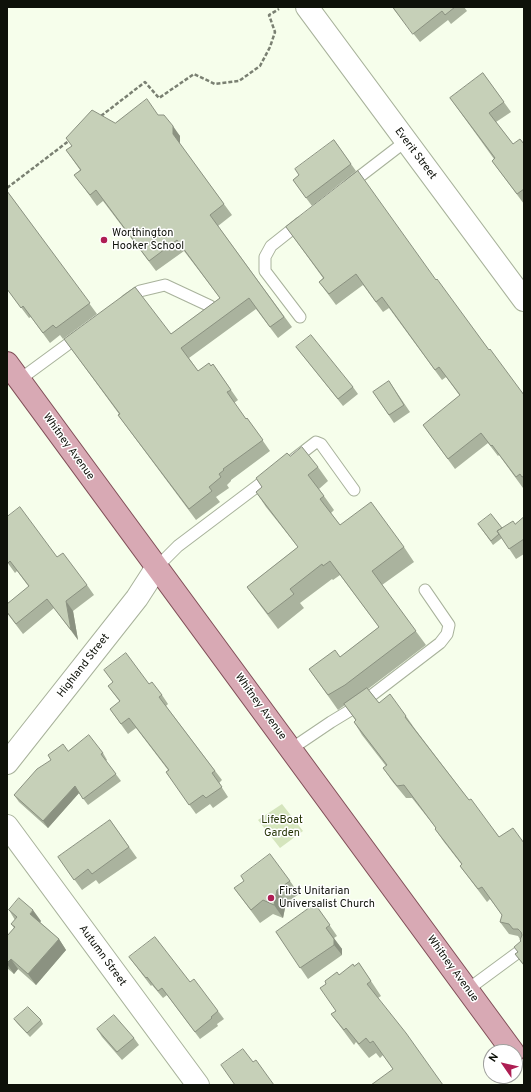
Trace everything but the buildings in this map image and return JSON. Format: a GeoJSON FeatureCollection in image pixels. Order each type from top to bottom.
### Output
{"type":"FeatureCollection","features":[{"type":"Feature","properties":{"kind":"main road","name":"Whitney Avenue"},"geometry":{"type":"LineString","coordinates":[[13,372],[507,1044]]}},
{"type":"Feature","properties":{"kind":"street","name":"Everit Street"},"geometry":{"type":"LineString","coordinates":[[307,7],[524,300]]}},
{"type":"Feature","properties":{"kind":"street","name":"Highland Street"},"geometry":{"type":"LineString","coordinates":[[7,763],[137,598],[157,567]]}},
{"type":"Feature","properties":{"kind":"street","name":"Autumn Street"},"geometry":{"type":"LineString","coordinates":[[7,826],[198,1085]]}},
{"type":"Feature","properties":{"kind":"lane"},"geometry":{"type":"LineString","coordinates":[[344,188],[406,141]]}},
{"type":"Feature","properties":{"kind":"lane"},"geometry":{"type":"LineString","coordinates":[[300,317],[265,271],[265,257],[271,246],[308,217]]}},
{"type":"Feature","properties":{"kind":"lane"},"geometry":{"type":"LineString","coordinates":[[116,309],[140,290],[166,285],[210,306]]}},
{"type":"Feature","properties":{"kind":"lane"},"geometry":{"type":"LineString","coordinates":[[13,372],[85,331]]}},
{"type":"Feature","properties":{"kind":"lane"},"geometry":{"type":"LineString","coordinates":[[157,567],[178,546],[316,442],[320,444],[354,490]]}},
{"type":"Feature","properties":{"kind":"lane"},"geometry":{"type":"LineString","coordinates":[[291,749],[359,705],[440,643],[447,634],[449,625],[425,590]]}},
{"type":"Feature","properties":{"kind":"lane"},"geometry":{"type":"LineString","coordinates":[[467,990],[524,948]]}},
{"type":"Feature","properties":{"kind":"path"},"geometry":{"type":"LineString","coordinates":[[97,119],[145,82],[159,98],[194,74],[215,84],[239,81],[260,66],[270,47],[275,32],[269,16],[279,9]]}},
{"type":"Feature","properties":{"kind":"path"},"geometry":{"type":"LineString","coordinates":[[7,188],[74,137]]}},
{"type":"Feature","properties":{"kind":"green space","name":"LifeBoat Garden"},"geometry":{"type":"Polygon","coordinates":[[[282,804],[303,831],[280,848],[258,820],[282,804]]]}},
{"type":"Feature","properties":{"kind":"place","name":"Worthington Hooker School"},"geometry":{"type":"Point","coordinates":[104,240]}},
{"type":"Feature","properties":{"kind":"place","name":"First Unitarian Universalist Church"},"geometry":{"type":"Point","coordinates":[271,898]}}]}
